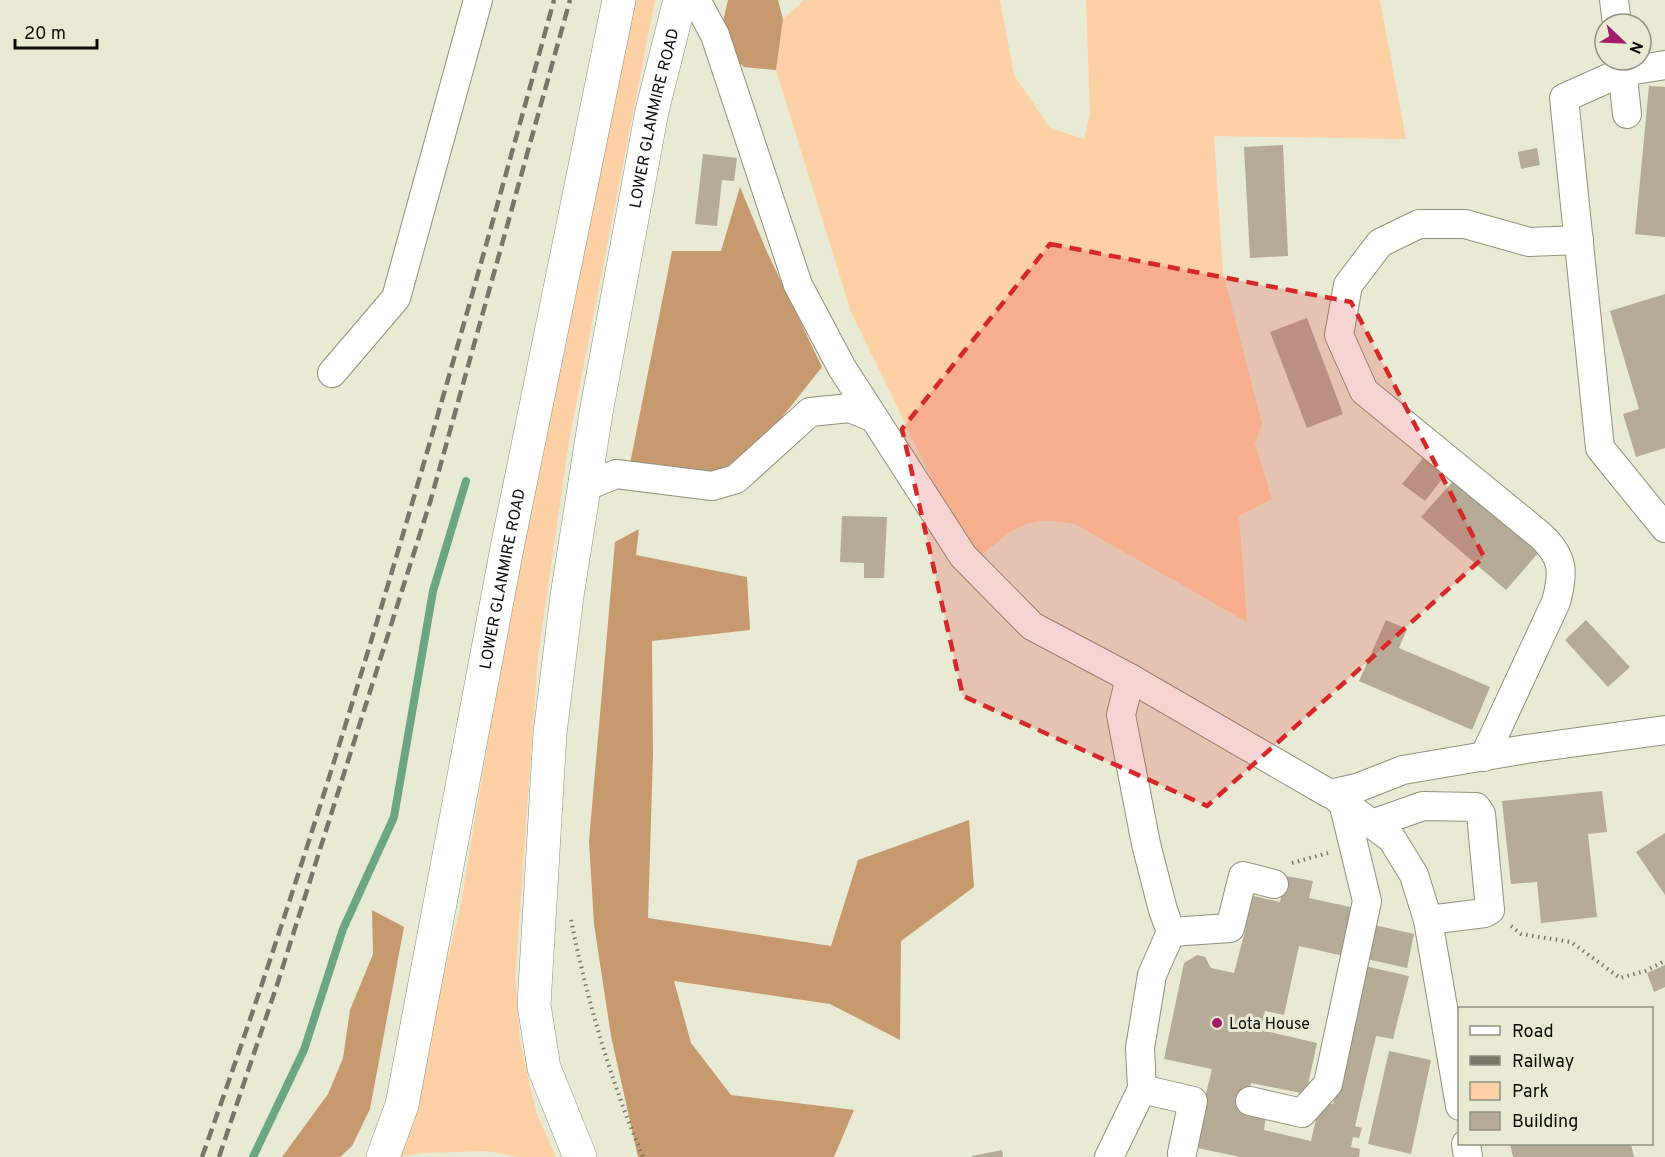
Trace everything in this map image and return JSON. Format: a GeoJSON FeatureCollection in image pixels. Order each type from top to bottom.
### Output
{"type":"FeatureCollection","features":[{"type":"Feature","properties":{"kind":"highway","name":"LOWER GLANMIRE ROAD"},"geometry":{"type":"LineString","coordinates":[[383,1157],[404,1094],[509,536],[619,0]]}},
{"type":"Feature","properties":{"kind":"highway","name":"LOWER GLANMIRE ROAD"},"geometry":{"type":"LineString","coordinates":[[580,1157],[544,1068],[534,1005],[550,733],[567,596],[596,413],[650,122],[680,0]]}},
{"type":"Feature","properties":{"kind":"lane"},"geometry":{"type":"LineString","coordinates":[[332,373],[396,298],[478,0]]}},
{"type":"Feature","properties":{"kind":"lane"},"geometry":{"type":"LineString","coordinates":[[696,0],[716,35],[798,285],[842,368],[893,450],[970,564],[1032,626],[1130,678],[1336,798],[1363,835],[1367,901],[1328,1084],[1302,1113],[1250,1101]]}},
{"type":"Feature","properties":{"kind":"lane"},"geometry":{"type":"LineString","coordinates":[[1611,72],[1564,98],[1600,448],[1665,528]]}},
{"type":"Feature","properties":{"kind":"lane"},"geometry":{"type":"LineString","coordinates":[[1623,72],[1627,114]]}},
{"type":"Feature","properties":{"kind":"lane"},"geometry":{"type":"LineString","coordinates":[[1484,757],[1556,602],[1562,579],[1560,565],[1553,547],[1540,535],[1364,391],[1340,335],[1348,285],[1380,243],[1419,224],[1465,224],[1529,242],[1579,240]]}},
{"type":"Feature","properties":{"kind":"lane"},"geometry":{"type":"LineString","coordinates":[[586,486],[616,474],[712,486],[736,479],[810,412],[842,368]]}},
{"type":"Feature","properties":{"kind":"lane"},"geometry":{"type":"LineString","coordinates":[[810,412],[850,408],[874,418]]}},
{"type":"Feature","properties":{"kind":"lane"},"geometry":{"type":"LineString","coordinates":[[1109,1157],[1142,1089],[1140,1048],[1152,975],[1171,932],[1162,910],[1146,844],[1121,715],[1130,678]]}},
{"type":"Feature","properties":{"kind":"lane"},"geometry":{"type":"LineString","coordinates":[[1336,798],[1403,770],[1665,730]]}},
{"type":"Feature","properties":{"kind":"lane"},"geometry":{"type":"LineString","coordinates":[[1363,835],[1423,806],[1476,807],[1482,814],[1490,910],[1485,914],[1428,920]]}},
{"type":"Feature","properties":{"kind":"lane"},"geometry":{"type":"LineString","coordinates":[[1363,835],[1392,839],[1404,855],[1418,886],[1428,920],[1458,1094]]}},
{"type":"Feature","properties":{"kind":"lane"},"geometry":{"type":"LineString","coordinates":[[1171,932],[1230,928],[1243,876],[1275,884]]}},
{"type":"Feature","properties":{"kind":"lane"},"geometry":{"type":"LineString","coordinates":[[1142,1089],[1193,1101],[1182,1153]]}},
{"type":"Feature","properties":{"kind":"path"},"geometry":{"type":"LineString","coordinates":[[1275,884],[1279,867],[1363,835]]}},
{"type":"Feature","properties":{"kind":"path"},"geometry":{"type":"LineString","coordinates":[[1490,910],[1521,934],[1571,942],[1620,978],[1645,971],[1665,961]]}},
{"type":"Feature","properties":{"kind":"path"},"geometry":{"type":"LineString","coordinates":[[570,913],[578,957],[623,1110],[643,1157]]}},
{"type":"Feature","properties":{"kind":"highlighted area"},"geometry":{"type":"Polygon","coordinates":[[[1050,244],[1351,302],[1484,557],[1207,806],[963,696],[902,429],[1050,244]]]}},
{"type":"Feature","properties":{"kind":"green space"},"geometry":{"type":"Polygon","coordinates":[[[634,0],[655,0],[569,441],[538,656],[515,977],[520,1041],[536,1112],[556,1157],[520,1157],[486,1151],[425,1153],[397,1157],[460,910],[500,668],[596,172],[634,0]]]}},
{"type":"Feature","properties":{"kind":"green space"},"geometry":{"type":"Polygon","coordinates":[[[804,0],[1000,0],[1014,75],[1050,128],[1084,139],[1090,115],[1086,0],[1380,0],[1406,139],[1214,136],[1223,273],[1262,424],[1255,444],[1272,499],[1239,516],[1247,622],[1075,524],[1058,521],[1032,522],[1012,531],[979,557],[941,497],[851,312],[776,70],[783,19],[804,0]]]}},
{"type":"Feature","properties":{"kind":"shaded area"},"geometry":{"type":"Polygon","coordinates":[[[728,0],[778,0],[783,19],[776,70],[744,67],[718,42],[728,0]]]}},
{"type":"Feature","properties":{"kind":"shaded area"},"geometry":{"type":"Polygon","coordinates":[[[740,187],[767,252],[822,367],[760,445],[724,474],[629,469],[672,251],[721,251],[740,187]]]}},
{"type":"Feature","properties":{"kind":"shaded area"},"geometry":{"type":"Polygon","coordinates":[[[639,529],[636,555],[747,577],[750,630],[652,641],[653,754],[648,918],[831,946],[858,860],[969,820],[974,887],[901,941],[900,1040],[830,1004],[674,981],[691,1043],[731,1095],[854,1110],[834,1157],[638,1157],[611,1036],[594,924],[589,841],[615,542],[639,529]]]}},
{"type":"Feature","properties":{"kind":"shaded area"},"geometry":{"type":"Polygon","coordinates":[[[372,910],[404,927],[370,1109],[352,1146],[340,1157],[282,1157],[328,1094],[343,1058],[350,1010],[373,954],[372,910]]]}},
{"type":"Feature","properties":{"kind":"building"},"geometry":{"type":"Polygon","coordinates":[[[1649,86],[1665,87],[1665,237],[1635,234],[1649,86]]]}},
{"type":"Feature","properties":{"kind":"building"},"geometry":{"type":"Polygon","coordinates":[[[1283,145],[1288,256],[1250,258],[1244,147],[1283,145]]]}},
{"type":"Feature","properties":{"kind":"building"},"geometry":{"type":"Polygon","coordinates":[[[1537,148],[1540,165],[1521,169],[1518,152],[1537,148]]]}},
{"type":"Feature","properties":{"kind":"building"},"geometry":{"type":"Polygon","coordinates":[[[703,154],[737,158],[734,181],[722,180],[717,226],[695,224],[703,154]]]}},
{"type":"Feature","properties":{"kind":"building"},"geometry":{"type":"Polygon","coordinates":[[[1665,294],[1665,448],[1636,457],[1623,414],[1639,409],[1610,311],[1665,294]]]}},
{"type":"Feature","properties":{"kind":"building"},"geometry":{"type":"Polygon","coordinates":[[[1307,318],[1343,414],[1307,428],[1270,332],[1307,318]]]}},
{"type":"Feature","properties":{"kind":"building"},"geometry":{"type":"Polygon","coordinates":[[[1428,452],[1450,469],[1425,501],[1402,484],[1428,452]]]}},
{"type":"Feature","properties":{"kind":"building"},"geometry":{"type":"Polygon","coordinates":[[[1454,480],[1538,553],[1506,590],[1421,517],[1454,480]]]}},
{"type":"Feature","properties":{"kind":"building"},"geometry":{"type":"Polygon","coordinates":[[[842,516],[887,517],[884,578],[864,578],[864,563],[840,562],[842,516]]]}},
{"type":"Feature","properties":{"kind":"building"},"geometry":{"type":"Polygon","coordinates":[[[1386,620],[1407,629],[1399,648],[1490,687],[1472,730],[1359,681],[1386,620]]]}},
{"type":"Feature","properties":{"kind":"building"},"geometry":{"type":"Polygon","coordinates":[[[1586,620],[1630,667],[1608,687],[1565,640],[1586,620]]]}},
{"type":"Feature","properties":{"kind":"building"},"geometry":{"type":"Polygon","coordinates":[[[1602,791],[1607,832],[1588,834],[1597,917],[1541,923],[1537,882],[1511,884],[1502,801],[1602,791]]]}},
{"type":"Feature","properties":{"kind":"building"},"geometry":{"type":"Polygon","coordinates":[[[1665,833],[1665,895],[1636,852],[1665,833]]]}},
{"type":"Feature","properties":{"kind":"building","name":"Lota House"},"geometry":{"type":"Polygon","coordinates":[[[1286,876],[1313,881],[1309,898],[1355,908],[1344,956],[1299,946],[1284,1015],[1265,1011],[1261,1030],[1317,1043],[1306,1094],[1251,1083],[1245,1112],[1266,1116],[1264,1130],[1311,1141],[1320,1102],[1333,1104],[1365,966],[1409,976],[1393,1039],[1376,1036],[1355,1126],[1362,1128],[1359,1138],[1353,1137],[1351,1147],[1360,1149],[1359,1157],[1240,1157],[1193,1147],[1212,1069],[1164,1059],[1184,963],[1197,955],[1205,957],[1211,968],[1234,973],[1246,927],[1242,926],[1249,895],[1280,902],[1286,876]]]}},
{"type":"Feature","properties":{"kind":"building"},"geometry":{"type":"Polygon","coordinates":[[[1370,924],[1414,934],[1407,968],[1362,958],[1370,924]]]}},
{"type":"Feature","properties":{"kind":"building"},"geometry":{"type":"Polygon","coordinates":[[[1665,965],[1665,987],[1654,992],[1647,973],[1665,965]]]}},
{"type":"Feature","properties":{"kind":"building"},"geometry":{"type":"Polygon","coordinates":[[[1389,1051],[1431,1060],[1411,1154],[1368,1144],[1389,1051]]]}},
{"type":"Feature","properties":{"kind":"building"},"geometry":{"type":"Polygon","coordinates":[[[1510,1145],[1631,1145],[1634,1157],[1513,1157],[1510,1145]]]}},
{"type":"Feature","properties":{"kind":"building"},"geometry":{"type":"Polygon","coordinates":[[[1002,1150],[1003,1157],[972,1157],[972,1156],[1002,1150]]]}},
{"type":"Feature","properties":{"kind":"waterway"},"geometry":{"type":"LineString","coordinates":[[253,1157],[304,1050],[343,929],[394,817],[433,591],[466,481]]}},
{"type":"Feature","properties":{"kind":"railway"},"geometry":{"type":"LineString","coordinates":[[202,1157],[299,871],[389,582],[554,0]]}},
{"type":"Feature","properties":{"kind":"railway"},"geometry":{"type":"LineString","coordinates":[[219,1157],[277,985],[431,499],[570,0]]}},
{"type":"Feature","properties":{"kind":"place","name":"Lota House"},"geometry":{"type":"Point","coordinates":[1217,1023]}}]}
